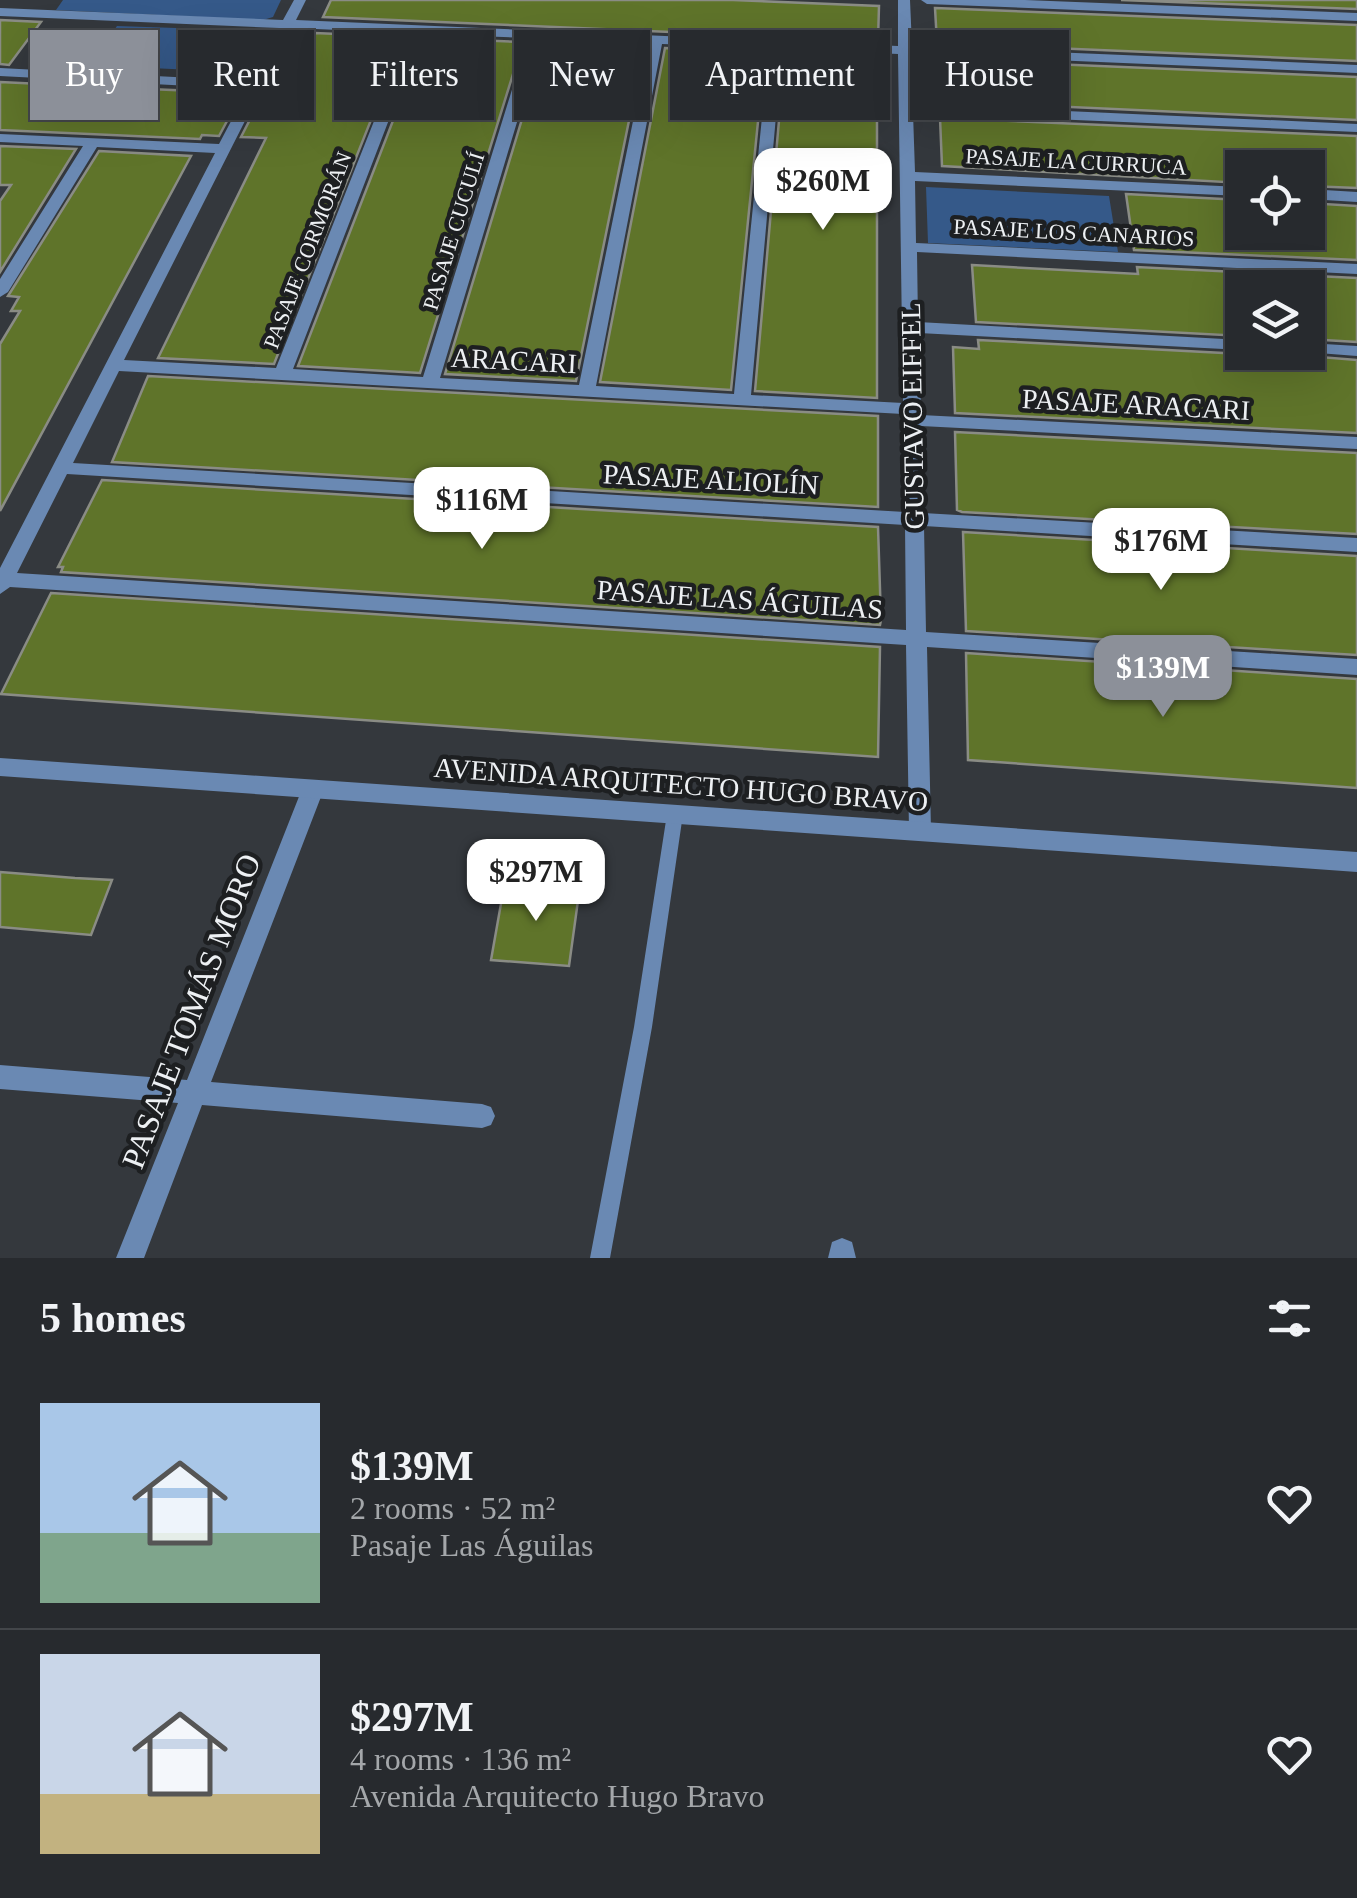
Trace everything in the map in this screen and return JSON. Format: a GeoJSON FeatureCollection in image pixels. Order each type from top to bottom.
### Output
{"type":"FeatureCollection","features":[{"type":"Feature","properties":{"kind":"street"},"geometry":{"type":"LineString","coordinates":[[286,30],[300,0]]}},
{"type":"Feature","properties":{"kind":"street","name":"GUSTAVO EIFFEL"},"geometry":{"type":"LineString","coordinates":[[904,0],[920,831]]}},
{"type":"Feature","properties":{"kind":"street"},"geometry":{"type":"LineString","coordinates":[[927,0],[1357,17]]}},
{"type":"Feature","properties":{"kind":"street"},"geometry":{"type":"LineString","coordinates":[[0,12],[417,30]]}},
{"type":"Feature","properties":{"kind":"street"},"geometry":{"type":"LineString","coordinates":[[650,40],[670,41]]}},
{"type":"Feature","properties":{"kind":"street"},"geometry":{"type":"LineString","coordinates":[[586,392],[656,40]]}},
{"type":"Feature","properties":{"kind":"street"},"geometry":{"type":"LineString","coordinates":[[890,49],[1357,69]]}},
{"type":"Feature","properties":{"kind":"street"},"geometry":{"type":"LineString","coordinates":[[0,72],[178,81]]}},
{"type":"Feature","properties":{"kind":"street","name":"PASAJE CUCULÍ"},"geometry":{"type":"LineString","coordinates":[[430,383],[514,107]]}},
{"type":"Feature","properties":{"kind":"street"},"geometry":{"type":"LineString","coordinates":[[906,108],[1357,128]]}},
{"type":"Feature","properties":{"kind":"street"},"geometry":{"type":"LineString","coordinates":[[1,582],[240,120]]}},
{"type":"Feature","properties":{"kind":"street","name":"PASAJE CORMORÁN"},"geometry":{"type":"LineString","coordinates":[[282,375],[382,120]]}},
{"type":"Feature","properties":{"kind":"street"},"geometry":{"type":"LineString","coordinates":[[742,400],[769,120]]}},
{"type":"Feature","properties":{"kind":"street"},"geometry":{"type":"LineString","coordinates":[[0,138],[225,149]]}},
{"type":"Feature","properties":{"kind":"street"},"geometry":{"type":"LineString","coordinates":[[0,292],[92,142]]}},
{"type":"Feature","properties":{"kind":"street","name":"PASAJE LA CURRUCA"},"geometry":{"type":"LineString","coordinates":[[907,176],[1225,190]]}},
{"type":"Feature","properties":{"kind":"street"},"geometry":{"type":"LineString","coordinates":[[1325,195],[1357,197]]}},
{"type":"Feature","properties":{"kind":"street","name":"PASAJE LOS CANARIOS"},"geometry":{"type":"LineString","coordinates":[[908,247],[1357,269]]}},
{"type":"Feature","properties":{"kind":"street"},"geometry":{"type":"LineString","coordinates":[[910,327],[1225,344]]}},
{"type":"Feature","properties":{"kind":"street"},"geometry":{"type":"LineString","coordinates":[[1325,349],[1357,351]]}},
{"type":"Feature","properties":{"kind":"street","name":"ARACARI"},"geometry":{"type":"LineString","coordinates":[[114,365],[742,400],[912,414]]}},
{"type":"Feature","properties":{"kind":"street","name":"PASAJE ARACARI"},"geometry":{"type":"LineString","coordinates":[[912,414],[1357,443]]}},
{"type":"Feature","properties":{"kind":"street","name":"PASAJE ALIOLÍN"},"geometry":{"type":"LineString","coordinates":[[62,468],[1357,544]]}},
{"type":"Feature","properties":{"kind":"street","name":"PASAJE LAS ÁGUILAS"},"geometry":{"type":"LineString","coordinates":[[1,582],[1357,667]]}},
{"type":"Feature","properties":{"kind":"street","name":"AVENIDA ARQUITECTO HUGO BRAVO"},"geometry":{"type":"LineString","coordinates":[[0,767],[1357,862]]}},
{"type":"Feature","properties":{"kind":"street","name":"PASAJE TOMÁS MORO"},"geometry":{"type":"LineString","coordinates":[[130,1258],[313,789]]}},
{"type":"Feature","properties":{"kind":"street"},"geometry":{"type":"LineString","coordinates":[[0,1076],[482,1116]]}},
{"type":"Feature","properties":{"kind":"lane"},"geometry":{"type":"LineString","coordinates":[[600,1258],[643,1027],[675,814]]}},
{"type":"Feature","properties":{"kind":"shaded area"},"geometry":{"type":"Polygon","coordinates":[[[63,0],[281,0],[273,17],[263,20],[56,10],[63,0]]]}},
{"type":"Feature","properties":{"kind":"shaded area"},"geometry":{"type":"Polygon","coordinates":[[[117,26],[235,30],[178,30],[178,69],[158,68],[158,30],[114,30],[117,26]]]}},
{"type":"Feature","properties":{"kind":"shaded area"},"geometry":{"type":"Polygon","coordinates":[[[926,187],[1109,196],[1118,252],[928,243],[926,187]]]}},
{"type":"Feature","properties":{"kind":"building"},"geometry":{"type":"Polygon","coordinates":[[[331,0],[733,0],[879,6],[878,30],[670,32],[323,17],[331,0]]]}},
{"type":"Feature","properties":{"kind":"building"},"geometry":{"type":"Polygon","coordinates":[[[1121,0],[1357,0],[1357,9],[1121,0]]]}},
{"type":"Feature","properties":{"kind":"building"},"geometry":{"type":"Polygon","coordinates":[[[935,8],[1357,25],[1357,61],[1069,49],[1069,30],[936,30],[935,8]]]}},
{"type":"Feature","properties":{"kind":"building"},"geometry":{"type":"Polygon","coordinates":[[[0,20],[41,22],[30,30],[30,37],[9,65],[0,64],[0,20]]]}},
{"type":"Feature","properties":{"kind":"building"},"geometry":{"type":"Polygon","coordinates":[[[334,34],[334,120],[371,120],[274,364],[158,358],[266,138],[241,137],[250,120],[314,120],[314,35],[334,34]]]}},
{"type":"Feature","properties":{"kind":"building"},"geometry":{"type":"Polygon","coordinates":[[[494,41],[514,42],[514,71],[420,373],[298,366],[393,120],[494,120],[494,41]]]}},
{"type":"Feature","properties":{"kind":"building"},"geometry":{"type":"Polygon","coordinates":[[[665,48],[670,48],[670,120],[758,120],[731,390],[600,382],[665,48]]]}},
{"type":"Feature","properties":{"kind":"building"},"geometry":{"type":"Polygon","coordinates":[[[1069,65],[1357,77],[1357,120],[1069,107],[1069,65]]]}},
{"type":"Feature","properties":{"kind":"building"},"geometry":{"type":"Polygon","coordinates":[[[0,82],[30,83],[30,120],[158,120],[158,89],[178,90],[178,120],[228,120],[219,136],[202,135],[200,139],[0,130],[0,82]]]}},
{"type":"Feature","properties":{"kind":"building"},"geometry":{"type":"Polygon","coordinates":[[[522,120],[629,120],[576,381],[445,374],[522,120]]]}},
{"type":"Feature","properties":{"kind":"building"},"geometry":{"type":"Polygon","coordinates":[[[779,120],[877,120],[877,398],[755,391],[779,120]]]}},
{"type":"Feature","properties":{"kind":"building"},"geometry":{"type":"Polygon","coordinates":[[[940,120],[1357,136],[1357,188],[1325,187],[1325,150],[1225,150],[1225,182],[942,166],[940,120]]]}},
{"type":"Feature","properties":{"kind":"building"},"geometry":{"type":"Polygon","coordinates":[[[0,146],[76,149],[0,272],[0,201],[11,185],[0,185],[0,146]]]}},
{"type":"Feature","properties":{"kind":"building"},"geometry":{"type":"Polygon","coordinates":[[[99,151],[191,156],[0,511],[0,344],[20,311],[11,311],[19,297],[8,296],[99,151]]]}},
{"type":"Feature","properties":{"kind":"building"},"geometry":{"type":"Polygon","coordinates":[[[1126,194],[1225,199],[1225,250],[1325,250],[1325,204],[1357,206],[1357,260],[1134,250],[1126,194]]]}},
{"type":"Feature","properties":{"kind":"building"},"geometry":{"type":"Polygon","coordinates":[[[972,265],[1138,274],[1137,267],[1225,271],[1225,335],[976,322],[972,265]]]}},
{"type":"Feature","properties":{"kind":"building"},"geometry":{"type":"Polygon","coordinates":[[[1325,276],[1357,278],[1357,342],[1325,340],[1325,276]]]}},
{"type":"Feature","properties":{"kind":"building"},"geometry":{"type":"Polygon","coordinates":[[[978,340],[1225,353],[1225,370],[1325,370],[1325,357],[1357,360],[1357,433],[955,413],[953,347],[979,349],[978,340]]]}},
{"type":"Feature","properties":{"kind":"building"},"geometry":{"type":"Polygon","coordinates":[[[148,376],[878,416],[878,507],[112,462],[148,376]]]}},
{"type":"Feature","properties":{"kind":"building"},"geometry":{"type":"Polygon","coordinates":[[[955,432],[1357,453],[1357,534],[962,512],[957,510],[955,432]]]}},
{"type":"Feature","properties":{"kind":"building"},"geometry":{"type":"Polygon","coordinates":[[[102,480],[878,527],[881,620],[880,625],[61,572],[63,567],[58,567],[102,480]]]}},
{"type":"Feature","properties":{"kind":"building"},"geometry":{"type":"Polygon","coordinates":[[[963,532],[1357,556],[1357,655],[966,631],[963,532]]]}},
{"type":"Feature","properties":{"kind":"building"},"geometry":{"type":"Polygon","coordinates":[[[51,593],[880,647],[878,757],[1,694],[51,593]]]}},
{"type":"Feature","properties":{"kind":"building"},"geometry":{"type":"Polygon","coordinates":[[[966,653],[1357,679],[1357,788],[968,760],[966,653]]]}},
{"type":"Feature","properties":{"kind":"building"},"geometry":{"type":"Polygon","coordinates":[[[0,872],[112,880],[91,935],[0,927],[0,872]]]}},
{"type":"Feature","properties":{"kind":"building"},"geometry":{"type":"Polygon","coordinates":[[[505,881],[580,886],[569,966],[491,960],[505,881]]]}}]}
